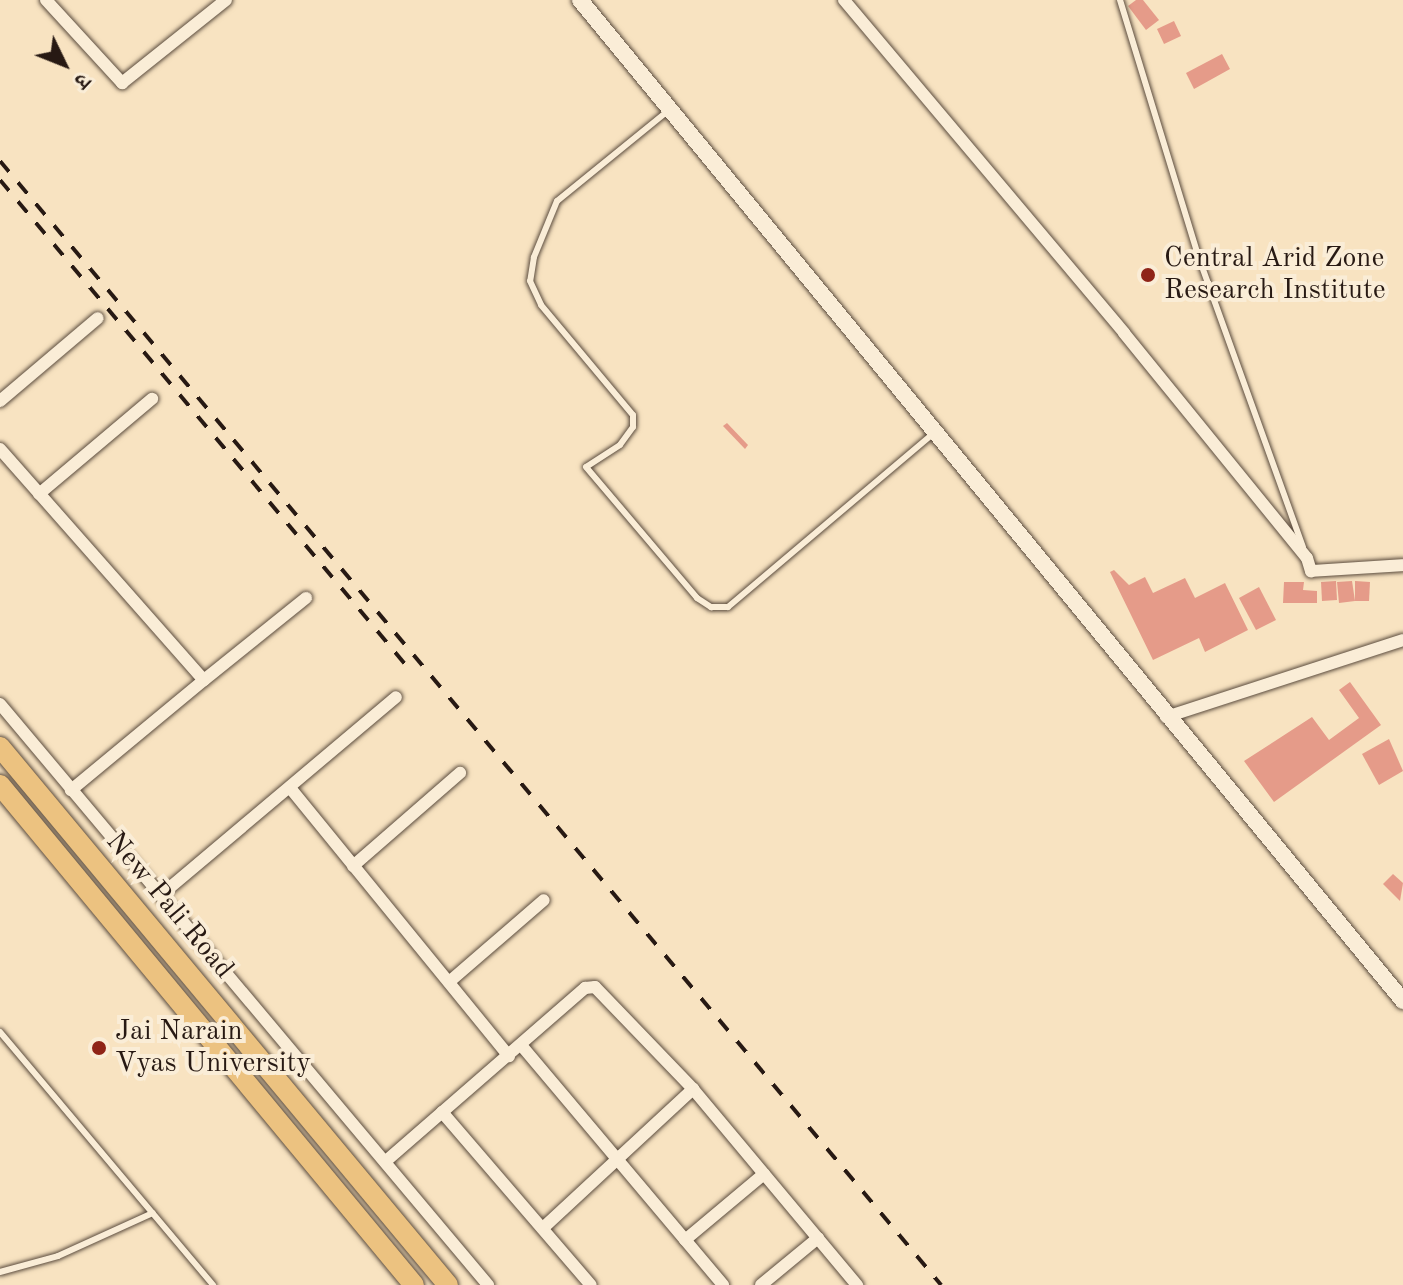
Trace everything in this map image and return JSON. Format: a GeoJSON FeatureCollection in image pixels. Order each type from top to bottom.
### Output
{"type":"FeatureCollection","features":[{"type":"Feature","properties":{"kind":"highway","name":"New Pali Road"},"geometry":{"type":"LineString","coordinates":[[0,747],[448,1285]]}},
{"type":"Feature","properties":{"kind":"highway","name":"New Pali Road"},"geometry":{"type":"LineString","coordinates":[[0,785],[414,1285]]}},
{"type":"Feature","properties":{"kind":"street"},"geometry":{"type":"LineString","coordinates":[[46,0],[122,83],[226,0]]}},
{"type":"Feature","properties":{"kind":"street"},"geometry":{"type":"LineString","coordinates":[[580,0],[937,430],[1166,717],[1403,1001]]}},
{"type":"Feature","properties":{"kind":"street"},"geometry":{"type":"LineString","coordinates":[[844,0],[1307,558],[1311,571],[1403,565]]}},
{"type":"Feature","properties":{"kind":"street"},"geometry":{"type":"LineString","coordinates":[[0,401],[98,318]]}},
{"type":"Feature","properties":{"kind":"street"},"geometry":{"type":"LineString","coordinates":[[39,494],[152,399]]}},
{"type":"Feature","properties":{"kind":"street"},"geometry":{"type":"LineString","coordinates":[[0,449],[204,680]]}},
{"type":"Feature","properties":{"kind":"street"},"geometry":{"type":"LineString","coordinates":[[71,790],[306,598]]}},
{"type":"Feature","properties":{"kind":"street"},"geometry":{"type":"LineString","coordinates":[[1166,717],[1403,640]]}},
{"type":"Feature","properties":{"kind":"street"},"geometry":{"type":"LineString","coordinates":[[161,895],[291,789],[396,697]]}},
{"type":"Feature","properties":{"kind":"street"},"geometry":{"type":"LineString","coordinates":[[0,704],[488,1285]]}},
{"type":"Feature","properties":{"kind":"street"},"geometry":{"type":"LineString","coordinates":[[353,866],[460,773]]}},
{"type":"Feature","properties":{"kind":"street"},"geometry":{"type":"LineString","coordinates":[[291,789],[509,1056]]}},
{"type":"Feature","properties":{"kind":"street"},"geometry":{"type":"LineString","coordinates":[[449,982],[544,900]]}},
{"type":"Feature","properties":{"kind":"street"},"geometry":{"type":"LineString","coordinates":[[386,1161],[585,988],[595,987],[693,1089],[857,1285]]}},
{"type":"Feature","properties":{"kind":"street"},"geometry":{"type":"LineString","coordinates":[[521,1045],[619,1157],[723,1285]]}},
{"type":"Feature","properties":{"kind":"street"},"geometry":{"type":"LineString","coordinates":[[543,1228],[693,1089]]}},
{"type":"Feature","properties":{"kind":"street"},"geometry":{"type":"LineString","coordinates":[[442,1112],[591,1285]]}},
{"type":"Feature","properties":{"kind":"street"},"geometry":{"type":"LineString","coordinates":[[685,1240],[764,1174]]}},
{"type":"Feature","properties":{"kind":"street"},"geometry":{"type":"LineString","coordinates":[[761,1285],[818,1238]]}},
{"type":"Feature","properties":{"kind":"lane"},"geometry":{"type":"LineString","coordinates":[[1120,0],[1200,261],[1307,558]]}},
{"type":"Feature","properties":{"kind":"lane"},"geometry":{"type":"LineString","coordinates":[[669,110],[557,201],[534,257],[530,281],[541,305],[633,415],[633,427],[620,445],[586,467],[697,598],[711,607],[728,607],[937,430]]}},
{"type":"Feature","properties":{"kind":"lane"},"geometry":{"type":"LineString","coordinates":[[0,1032],[213,1285]]}},
{"type":"Feature","properties":{"kind":"lane"},"geometry":{"type":"LineString","coordinates":[[0,1272],[58,1256],[153,1213]]}},
{"type":"Feature","properties":{"kind":"building"},"geometry":{"type":"Polygon","coordinates":[[[1136,0],[1143,0],[1159,20],[1146,30],[1128,6],[1136,0]]]}},
{"type":"Feature","properties":{"kind":"building"},"geometry":{"type":"Polygon","coordinates":[[[1174,21],[1181,36],[1164,44],[1157,29],[1174,21]]]}},
{"type":"Feature","properties":{"kind":"building"},"geometry":{"type":"Polygon","coordinates":[[[1222,54],[1230,69],[1194,89],[1186,73],[1222,54]]]}},
{"type":"Feature","properties":{"kind":"building"},"geometry":{"type":"Polygon","coordinates":[[[727,423],[748,445],[745,449],[723,426],[727,423]]]}},
{"type":"Feature","properties":{"kind":"building"},"geometry":{"type":"Polygon","coordinates":[[[1114,570],[1129,585],[1145,577],[1153,593],[1185,578],[1195,598],[1225,583],[1248,630],[1205,652],[1199,638],[1153,660],[1110,572],[1114,570]]]}},
{"type":"Feature","properties":{"kind":"building"},"geometry":{"type":"Polygon","coordinates":[[[1336,581],[1337,600],[1322,601],[1321,582],[1336,581]]]}},
{"type":"Feature","properties":{"kind":"building"},"geometry":{"type":"Polygon","coordinates":[[[1352,581],[1355,601],[1339,603],[1337,582],[1352,581]]]}},
{"type":"Feature","properties":{"kind":"building"},"geometry":{"type":"Polygon","coordinates":[[[1355,581],[1370,582],[1369,601],[1355,601],[1355,581]]]}},
{"type":"Feature","properties":{"kind":"building"},"geometry":{"type":"Polygon","coordinates":[[[1284,582],[1304,582],[1303,590],[1317,591],[1317,603],[1283,603],[1284,582]]]}},
{"type":"Feature","properties":{"kind":"building"},"geometry":{"type":"Polygon","coordinates":[[[1259,587],[1276,620],[1256,630],[1239,598],[1259,587]]]}},
{"type":"Feature","properties":{"kind":"building"},"geometry":{"type":"Polygon","coordinates":[[[1350,682],[1381,725],[1274,802],[1244,761],[1312,717],[1329,740],[1359,718],[1339,690],[1350,682]]]}},
{"type":"Feature","properties":{"kind":"building"},"geometry":{"type":"Polygon","coordinates":[[[1389,739],[1403,771],[1379,785],[1362,754],[1389,739]]]}},
{"type":"Feature","properties":{"kind":"building"},"geometry":{"type":"Polygon","coordinates":[[[1393,874],[1403,883],[1400,901],[1383,884],[1393,874]]]}},
{"type":"Feature","properties":{"kind":"railway"},"geometry":{"type":"LineString","coordinates":[[0,161],[941,1285]]}},
{"type":"Feature","properties":{"kind":"railway"},"geometry":{"type":"LineString","coordinates":[[0,180],[405,664]]}},
{"type":"Feature","properties":{"kind":"place","name":"Central Arid Zone Research Institute"},"geometry":{"type":"Point","coordinates":[1148,275]}},
{"type":"Feature","properties":{"kind":"place","name":"Jai Narain Vyas University"},"geometry":{"type":"Point","coordinates":[99,1048]}}]}
